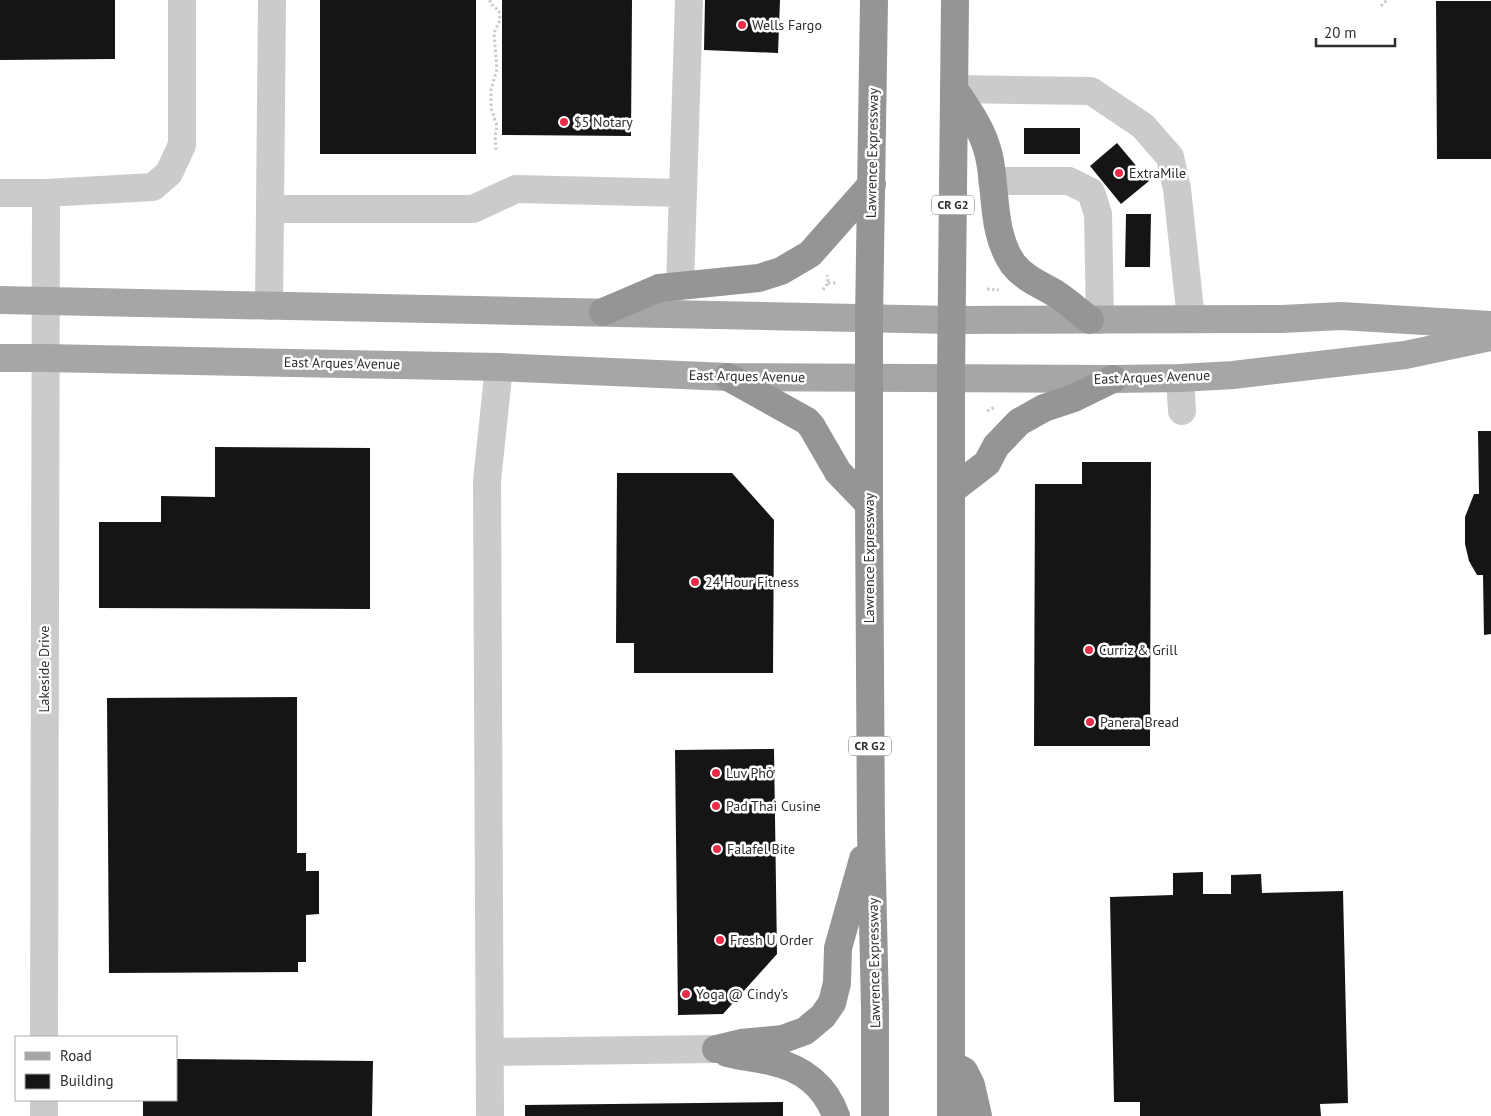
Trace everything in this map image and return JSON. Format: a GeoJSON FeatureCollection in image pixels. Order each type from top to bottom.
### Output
{"type":"FeatureCollection","features":[{"type":"Feature","properties":{"kind":"highway","name":"Lawrence Expressway"},"geometry":{"type":"LineString","coordinates":[[874,0],[869,318],[869,504],[870,833],[875,1008],[875,1116]]}},
{"type":"Feature","properties":{"kind":"highway","name":"CR G2"},"geometry":{"type":"LineString","coordinates":[[951,1116],[951,378],[955,0]]}},
{"type":"Feature","properties":{"kind":"highway"},"geometry":{"type":"LineString","coordinates":[[954,89],[978,124],[989,155],[998,229],[1002,245],[1014,265],[1032,281],[1054,292],[1095,320]]}},
{"type":"Feature","properties":{"kind":"highway"},"geometry":{"type":"LineString","coordinates":[[604,312],[659,288],[759,278],[787,268],[810,254],[872,184]]}},
{"type":"Feature","properties":{"kind":"highway"},"geometry":{"type":"LineString","coordinates":[[728,377],[807,421],[838,472],[869,504]]}},
{"type":"Feature","properties":{"kind":"highway"},"geometry":{"type":"LineString","coordinates":[[952,490],[987,463],[996,446],[1020,422],[1044,408],[1074,398],[1113,379]]}},
{"type":"Feature","properties":{"kind":"highway"},"geometry":{"type":"LineString","coordinates":[[716,1049],[741,1043],[783,1040],[805,1031],[823,1016],[832,1003],[837,984],[838,948],[870,833]]}},
{"type":"Feature","properties":{"kind":"highway"},"geometry":{"type":"LineString","coordinates":[[716,1049],[774,1062],[804,1074],[825,1093],[836,1116]]}},
{"type":"Feature","properties":{"kind":"highway"},"geometry":{"type":"LineString","coordinates":[[951,1064],[964,1071],[971,1085],[978,1116]]}},
{"type":"Feature","properties":{"kind":"main road"},"geometry":{"type":"LineString","coordinates":[[0,300],[952,320],[1341,316],[1491,325]]}},
{"type":"Feature","properties":{"kind":"main road","name":"East Arques Avenue"},"geometry":{"type":"LineString","coordinates":[[0,358],[498,367],[728,377],[1113,379],[1180,378],[1233,374],[1405,355],[1491,337]]}},
{"type":"Feature","properties":{"kind":"street"},"geometry":{"type":"LineString","coordinates":[[0,193],[46,193],[153,188],[169,173],[182,145],[182,0]]}},
{"type":"Feature","properties":{"kind":"street"},"geometry":{"type":"LineString","coordinates":[[269,306],[272,0]]}},
{"type":"Feature","properties":{"kind":"street"},"geometry":{"type":"LineString","coordinates":[[680,286],[689,0]]}},
{"type":"Feature","properties":{"kind":"street"},"geometry":{"type":"LineString","coordinates":[[954,89],[1091,91],[1143,126],[1170,157],[1177,189],[1190,319]]}},
{"type":"Feature","properties":{"kind":"street"},"geometry":{"type":"LineString","coordinates":[[992,181],[1069,181],[1091,192],[1098,214],[1095,320]]}},
{"type":"Feature","properties":{"kind":"street"},"geometry":{"type":"LineString","coordinates":[[270,209],[473,209],[516,189],[683,193]]}},
{"type":"Feature","properties":{"kind":"street","name":"Lakeside Drive"},"geometry":{"type":"LineString","coordinates":[[44,1036],[46,193]]}},
{"type":"Feature","properties":{"kind":"street"},"geometry":{"type":"LineString","coordinates":[[490,1116],[487,481],[498,367]]}},
{"type":"Feature","properties":{"kind":"street"},"geometry":{"type":"LineString","coordinates":[[1180,378],[1182,410]]}},
{"type":"Feature","properties":{"kind":"street"},"geometry":{"type":"LineString","coordinates":[[491,1052],[716,1049]]}},
{"type":"Feature","properties":{"kind":"street"},"geometry":{"type":"LineString","coordinates":[[44,1101],[44,1116]]}},
{"type":"Feature","properties":{"kind":"path"},"geometry":{"type":"LineString","coordinates":[[490,0],[490,3],[498,11],[500,20],[494,33],[497,69],[491,90],[491,108],[497,126],[496,150]]}},
{"type":"Feature","properties":{"kind":"path"},"geometry":{"type":"LineString","coordinates":[[1381,6],[1387,0]]}},
{"type":"Feature","properties":{"kind":"path"},"geometry":{"type":"LineString","coordinates":[[819,295],[828,283],[826,272]]}},
{"type":"Feature","properties":{"kind":"path"},"geometry":{"type":"LineString","coordinates":[[828,283],[838,283]]}},
{"type":"Feature","properties":{"kind":"building"},"geometry":{"type":"Polygon","coordinates":[[[0,0],[115,0],[115,59],[0,60],[0,0]]]}},
{"type":"Feature","properties":{"kind":"building"},"geometry":{"type":"Polygon","coordinates":[[[320,0],[476,0],[476,154],[320,154],[320,0]]]}},
{"type":"Feature","properties":{"kind":"building"},"geometry":{"type":"Polygon","coordinates":[[[502,0],[632,0],[631,136],[502,135],[502,0]]]}},
{"type":"Feature","properties":{"kind":"building","name":"Wells Fargo"},"geometry":{"type":"Polygon","coordinates":[[[705,0],[780,0],[778,53],[704,50],[705,0]]]}},
{"type":"Feature","properties":{"kind":"building"},"geometry":{"type":"Polygon","coordinates":[[[1436,1],[1491,1],[1491,159],[1437,159],[1436,1]]]}},
{"type":"Feature","properties":{"kind":"building"},"geometry":{"type":"Polygon","coordinates":[[[1024,128],[1080,128],[1080,154],[1024,154],[1024,128]]]}},
{"type":"Feature","properties":{"kind":"building","name":"ExtraMile"},"geometry":{"type":"Polygon","coordinates":[[[1117,143],[1149,181],[1121,204],[1090,166],[1117,143]]]}},
{"type":"Feature","properties":{"kind":"building"},"geometry":{"type":"Polygon","coordinates":[[[1126,214],[1151,214],[1150,267],[1125,267],[1126,214]]]}},
{"type":"Feature","properties":{"kind":"building"},"geometry":{"type":"Polygon","coordinates":[[[1478,431],[1491,431],[1491,634],[1484,635],[1483,575],[1477,575],[1469,561],[1465,544],[1465,517],[1474,494],[1479,494],[1478,431]]]}},
{"type":"Feature","properties":{"kind":"building"},"geometry":{"type":"Polygon","coordinates":[[[215,447],[370,448],[370,609],[99,608],[99,522],[161,522],[161,496],[215,497],[215,447]]]}},
{"type":"Feature","properties":{"kind":"building"},"geometry":{"type":"Polygon","coordinates":[[[1082,462],[1151,462],[1150,746],[1034,746],[1035,484],[1082,484],[1082,462]]]}},
{"type":"Feature","properties":{"kind":"building","name":"24 Hour Fitness"},"geometry":{"type":"Polygon","coordinates":[[[617,473],[732,473],[774,520],[773,673],[634,673],[634,643],[616,643],[617,473]]]}},
{"type":"Feature","properties":{"kind":"building"},"geometry":{"type":"Polygon","coordinates":[[[297,697],[297,853],[306,853],[306,871],[319,871],[319,914],[306,915],[306,962],[298,962],[298,972],[109,973],[107,698],[297,697]]]}},
{"type":"Feature","properties":{"kind":"building"},"geometry":{"type":"Polygon","coordinates":[[[774,749],[777,954],[723,1014],[678,1015],[675,750],[774,749]]]}},
{"type":"Feature","properties":{"kind":"building"},"geometry":{"type":"Polygon","coordinates":[[[1203,872],[1203,894],[1231,894],[1231,875],[1261,874],[1262,893],[1343,891],[1348,1103],[1320,1104],[1321,1116],[1140,1116],[1140,1102],[1114,1102],[1110,897],[1173,895],[1173,873],[1203,872]]]}},
{"type":"Feature","properties":{"kind":"building"},"geometry":{"type":"Polygon","coordinates":[[[178,1059],[373,1061],[372,1116],[143,1116],[143,1101],[178,1101],[178,1059]]]}},
{"type":"Feature","properties":{"kind":"building"},"geometry":{"type":"Polygon","coordinates":[[[783,1102],[783,1116],[525,1116],[525,1105],[783,1102]]]}},
{"type":"Feature","properties":{"kind":"place","name":"Wells Fargo"},"geometry":{"type":"Point","coordinates":[742,25]}},
{"type":"Feature","properties":{"kind":"place","name":"$5 Notary"},"geometry":{"type":"Point","coordinates":[564,122]}},
{"type":"Feature","properties":{"kind":"place","name":"ExtraMile"},"geometry":{"type":"Point","coordinates":[1119,173]}},
{"type":"Feature","properties":{"kind":"place","name":"24 Hour Fitness"},"geometry":{"type":"Point","coordinates":[695,582]}},
{"type":"Feature","properties":{"kind":"place","name":"Curriz & Grill"},"geometry":{"type":"Point","coordinates":[1089,650]}},
{"type":"Feature","properties":{"kind":"place","name":"Panera Bread"},"geometry":{"type":"Point","coordinates":[1090,722]}},
{"type":"Feature","properties":{"kind":"place","name":"Luv Phở"},"geometry":{"type":"Point","coordinates":[716,773]}},
{"type":"Feature","properties":{"kind":"place","name":"Pad Thai Cusine"},"geometry":{"type":"Point","coordinates":[716,806]}},
{"type":"Feature","properties":{"kind":"place","name":"Falafel Bite"},"geometry":{"type":"Point","coordinates":[717,849]}},
{"type":"Feature","properties":{"kind":"place","name":"Fresh U Order"},"geometry":{"type":"Point","coordinates":[720,940]}},
{"type":"Feature","properties":{"kind":"place","name":"Yoga @ Cindy’s"},"geometry":{"type":"Point","coordinates":[686,994]}}]}
